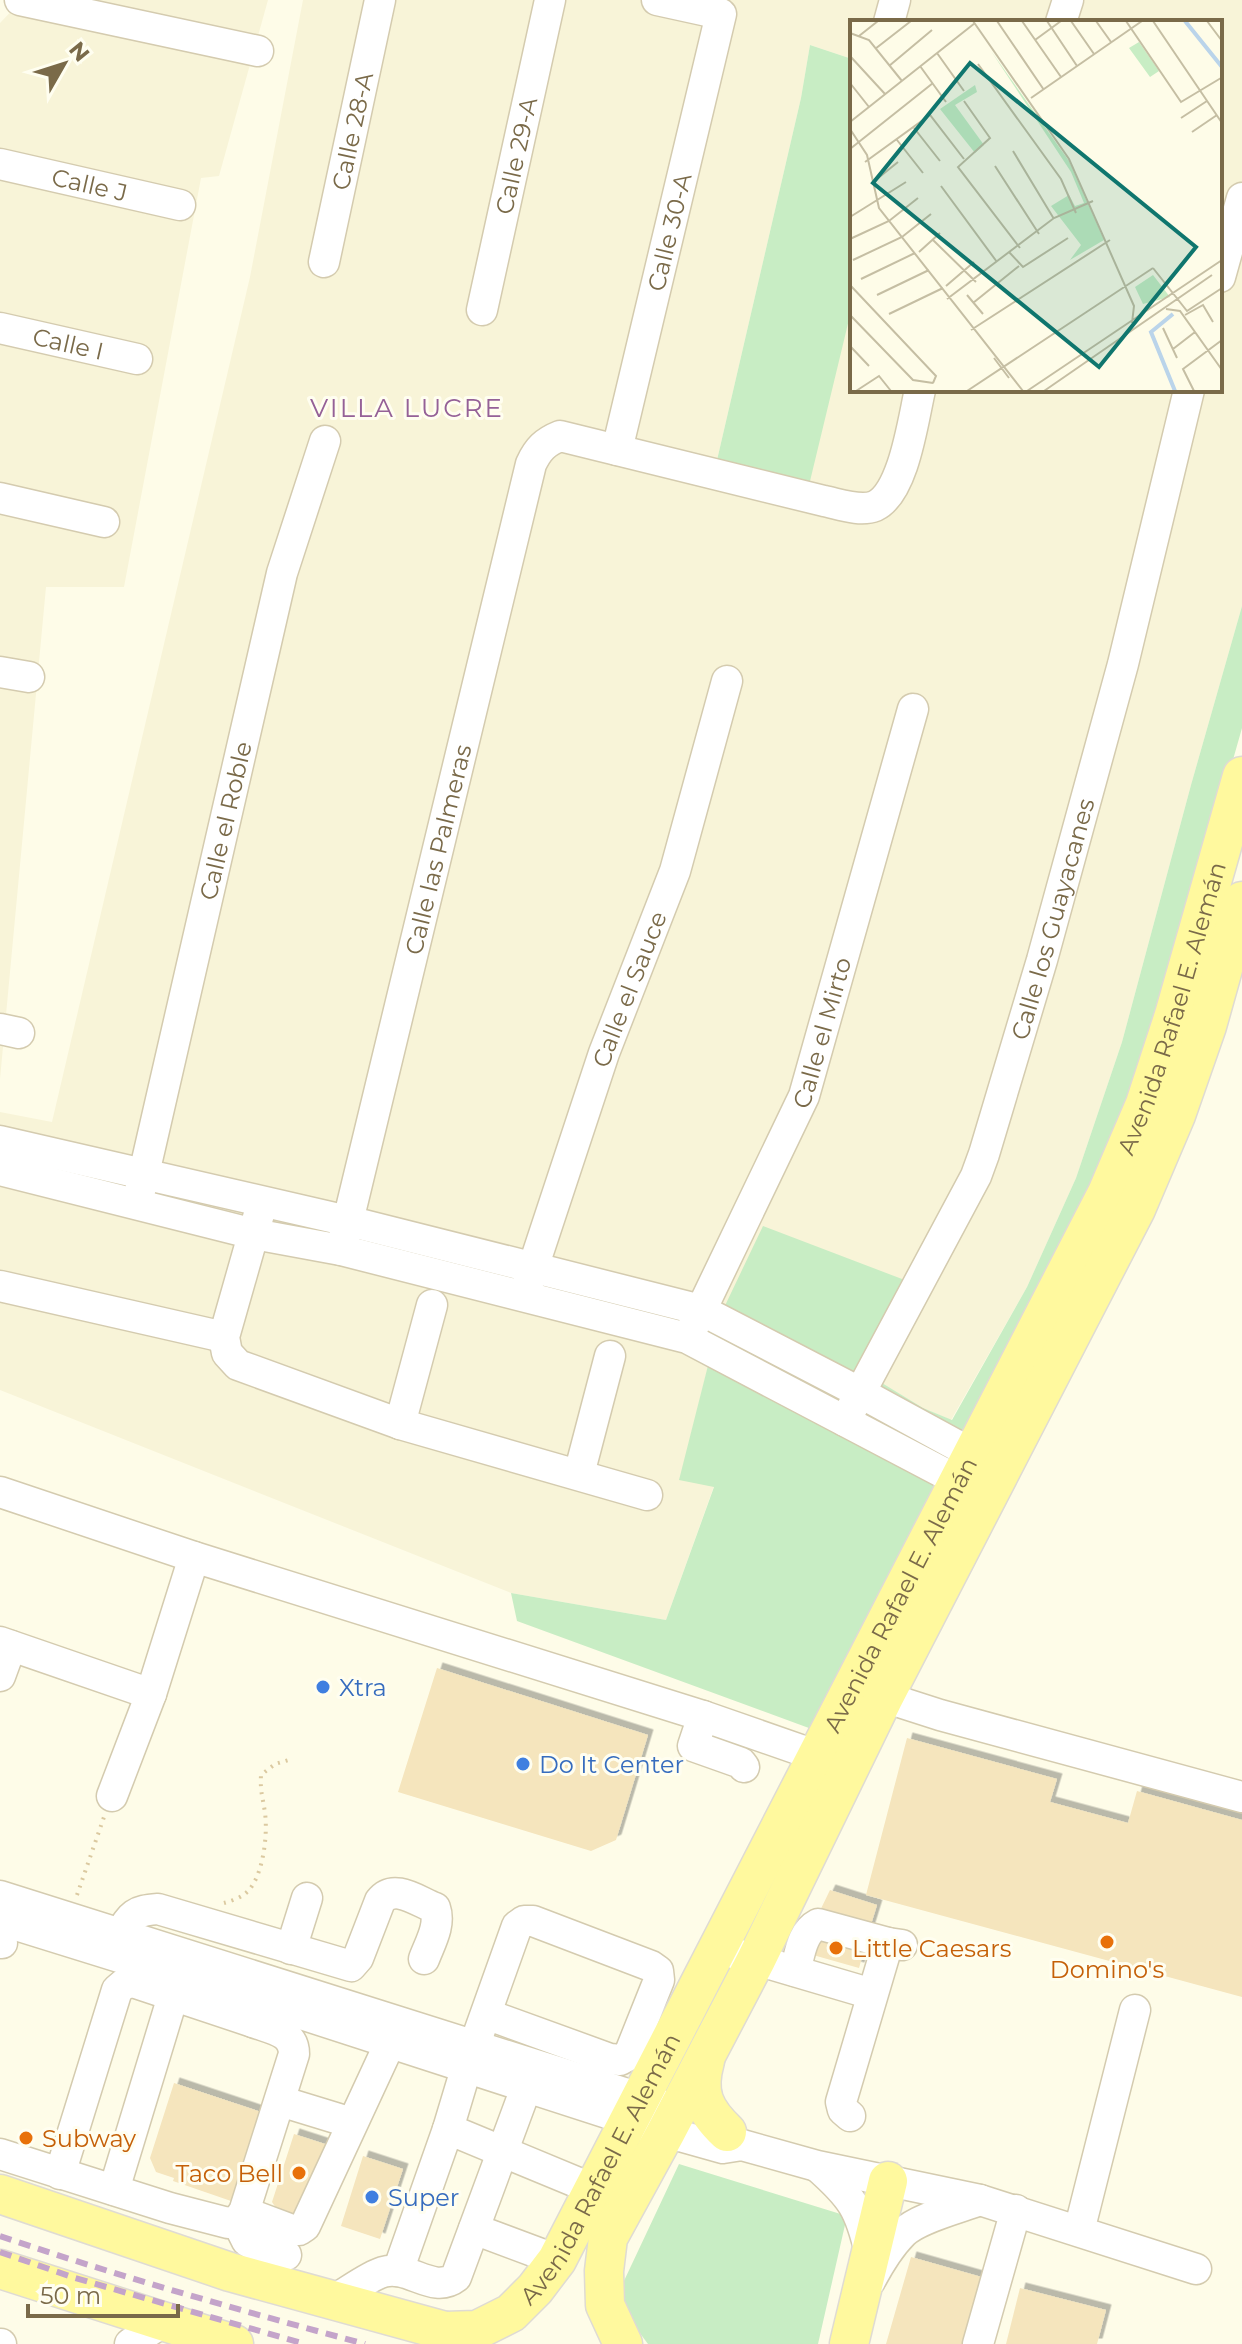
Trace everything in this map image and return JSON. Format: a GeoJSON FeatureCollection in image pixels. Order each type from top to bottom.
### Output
{"type":"FeatureCollection","features":[{"type":"Feature","properties":{"kind":"main road","name":"Avenida Rafael E. Alemán"},"geometry":{"type":"LineString","coordinates":[[439,2329],[477,2330],[511,2313],[535,2289],[557,2260],[593,2189],[653,2115],[706,2057],[756,1960],[833,1761],[884,1697],[1145,1104],[1174,1015],[1242,776]]}},
{"type":"Feature","properties":{"kind":"main road","name":"Avenida Rafael E. Alemán"},"geometry":{"type":"LineString","coordinates":[[623,2344],[605,2305],[604,2271],[608,2238],[718,1949],[833,1761],[980,1475],[1136,1209],[1165,1142],[1207,1026],[1242,901]]}},
{"type":"Feature","properties":{"kind":"main road"},"geometry":{"type":"LineString","coordinates":[[706,2057],[700,2078],[702,2099],[712,2118],[735,2139]]}},
{"type":"Feature","properties":{"kind":"main road"},"geometry":{"type":"LineString","coordinates":[[855,2320],[888,2181]]}},
{"type":"Feature","properties":{"kind":"main road"},"geometry":{"type":"LineString","coordinates":[[0,2194],[230,2272],[496,2344]]}},
{"type":"Feature","properties":{"kind":"main road"},"geometry":{"type":"LineString","coordinates":[[0,2269],[176,2332],[234,2344]]}},
{"type":"Feature","properties":{"kind":"street"},"geometry":{"type":"LineString","coordinates":[[20,0],[258,51]]}},
{"type":"Feature","properties":{"kind":"street","name":"Calle 28-A"},"geometry":{"type":"LineString","coordinates":[[324,262],[380,0]]}},
{"type":"Feature","properties":{"kind":"street","name":"Calle 29-A"},"geometry":{"type":"LineString","coordinates":[[482,310],[550,0]]}},
{"type":"Feature","properties":{"kind":"street","name":"Calle 30-A"},"geometry":{"type":"LineString","coordinates":[[617,450],[721,14],[657,0]]}},
{"type":"Feature","properties":{"kind":"street"},"geometry":{"type":"LineString","coordinates":[[890,20],[895,0]]}},
{"type":"Feature","properties":{"kind":"street"},"geometry":{"type":"LineString","coordinates":[[1062,20],[1068,0]]}},
{"type":"Feature","properties":{"kind":"street","name":"Calle J"},"geometry":{"type":"LineString","coordinates":[[0,164],[180,205]]}},
{"type":"Feature","properties":{"kind":"street"},"geometry":{"type":"LineString","coordinates":[[1222,270],[1242,198]]}},
{"type":"Feature","properties":{"kind":"street","name":"Calle I"},"geometry":{"type":"LineString","coordinates":[[0,328],[137,359]]}},
{"type":"Feature","properties":{"kind":"street"},"geometry":{"type":"LineString","coordinates":[[617,450],[861,508],[876,505],[899,480],[920,392]]}},
{"type":"Feature","properties":{"kind":"street","name":"Calle los Guayacanes"},"geometry":{"type":"LineString","coordinates":[[845,1421],[976,1176],[984,1154],[1042,960],[1123,664],[1189,392]]}},
{"type":"Feature","properties":{"kind":"street","name":"Calle las Palmeras"},"geometry":{"type":"LineString","coordinates":[[341,1250],[531,464],[547,441],[560,436],[617,450]]}},
{"type":"Feature","properties":{"kind":"street","name":"Calle el Roble"},"geometry":{"type":"LineString","coordinates":[[137,1205],[282,573],[325,441]]}},
{"type":"Feature","properties":{"kind":"street"},"geometry":{"type":"LineString","coordinates":[[0,498],[104,522]]}},
{"type":"Feature","properties":{"kind":"street","name":"Calle el Sauce"},"geometry":{"type":"LineString","coordinates":[[528,1282],[604,1053],[675,871],[727,681]]}},
{"type":"Feature","properties":{"kind":"street","name":"Calle el Mirto"},"geometry":{"type":"LineString","coordinates":[[687,1338],[804,1096],[913,709]]}},
{"type":"Feature","properties":{"kind":"street"},"geometry":{"type":"LineString","coordinates":[[0,1141],[348,1221],[528,1282],[687,1338],[845,1421],[980,1475]]}},
{"type":"Feature","properties":{"kind":"street"},"geometry":{"type":"LineString","coordinates":[[0,1170],[254,1234],[701,1310],[859,1392],[980,1475]]}},
{"type":"Feature","properties":{"kind":"street"},"geometry":{"type":"LineString","coordinates":[[262,1202],[224,1337],[227,1353],[238,1365],[400,1424],[647,1495]]}},
{"type":"Feature","properties":{"kind":"street"},"geometry":{"type":"LineString","coordinates":[[0,1286],[224,1337]]}},
{"type":"Feature","properties":{"kind":"street"},"geometry":{"type":"LineString","coordinates":[[400,1424],[432,1305]]}},
{"type":"Feature","properties":{"kind":"street"},"geometry":{"type":"LineString","coordinates":[[579,1474],[610,1356]]}},
{"type":"Feature","properties":{"kind":"street"},"geometry":{"type":"LineString","coordinates":[[0,1492],[194,1557],[703,1716],[833,1761]]}},
{"type":"Feature","properties":{"kind":"street"},"geometry":{"type":"LineString","coordinates":[[112,1796],[151,1694],[194,1557]]}},
{"type":"Feature","properties":{"kind":"street"},"geometry":{"type":"LineString","coordinates":[[0,1676],[6,1644],[151,1694]]}},
{"type":"Feature","properties":{"kind":"street"},"geometry":{"type":"LineString","coordinates":[[884,1697],[1242,1797]]}},
{"type":"Feature","properties":{"kind":"street"},"geometry":{"type":"LineString","coordinates":[[703,1716],[693,1746],[741,1763],[744,1767]]}},
{"type":"Feature","properties":{"kind":"street"},"geometry":{"type":"LineString","coordinates":[[120,1934],[131,1916],[140,1910],[158,1909],[351,1966],[358,1958],[380,1901],[386,1894],[395,1891],[435,1908],[438,1916],[436,1926],[424,1959]]}},
{"type":"Feature","properties":{"kind":"street"},"geometry":{"type":"LineString","coordinates":[[291,1949],[307,1898]]}},
{"type":"Feature","properties":{"kind":"street"},"geometry":{"type":"LineString","coordinates":[[3,1920],[70,1918],[120,1934],[260,2001],[470,2057],[653,2115],[723,2148],[735,2139],[817,2166],[980,2200],[1196,2269]]}},
{"type":"Feature","properties":{"kind":"street"},"geometry":{"type":"LineString","coordinates":[[3,1920],[390,2043],[470,2057],[526,2088],[653,2115]]}},
{"type":"Feature","properties":{"kind":"street"},"geometry":{"type":"LineString","coordinates":[[439,2329],[412,2275],[448,2129],[470,2057],[517,1926],[524,1921],[533,1921],[658,1971],[659,1980],[629,2055],[620,2060],[486,2014]]}},
{"type":"Feature","properties":{"kind":"street"},"geometry":{"type":"LineString","coordinates":[[795,1971],[805,1935],[818,1924],[895,1944],[872,1994],[841,2102],[843,2110],[850,2116]]}},
{"type":"Feature","properties":{"kind":"street"},"geometry":{"type":"LineString","coordinates":[[718,1949],[872,1994]]}},
{"type":"Feature","properties":{"kind":"street"},"geometry":{"type":"LineString","coordinates":[[60,2174],[117,1990],[133,1982],[173,1996],[260,2001],[294,2044],[294,2054],[241,2217],[247,2241],[286,2255]]}},
{"type":"Feature","properties":{"kind":"street"},"geometry":{"type":"LineString","coordinates":[[114,2190],[173,1996]]}},
{"type":"Feature","properties":{"kind":"street"},"geometry":{"type":"LineString","coordinates":[[1079,2231],[1135,2010]]}},
{"type":"Feature","properties":{"kind":"street"},"geometry":{"type":"LineString","coordinates":[[0,2154],[228,2223],[241,2217],[299,2230],[305,2226],[390,2043]]}},
{"type":"Feature","properties":{"kind":"street"},"geometry":{"type":"LineString","coordinates":[[332,2301],[383,2272],[412,2275],[440,2284],[456,2277],[526,2088]]}},
{"type":"Feature","properties":{"kind":"street"},"geometry":{"type":"LineString","coordinates":[[280,2101],[352,2123]]}},
{"type":"Feature","properties":{"kind":"street"},"geometry":{"type":"LineString","coordinates":[[448,2129],[593,2189]]}},
{"type":"Feature","properties":{"kind":"street"},"geometry":{"type":"LineString","coordinates":[[817,2166],[843,2189],[856,2207],[870,2254]]}},
{"type":"Feature","properties":{"kind":"street"},"geometry":{"type":"LineString","coordinates":[[855,2320],[883,2259],[904,2231],[921,2221],[980,2200]]}},
{"type":"Feature","properties":{"kind":"street"},"geometry":{"type":"LineString","coordinates":[[978,2344],[1016,2210]]}},
{"type":"Feature","properties":{"kind":"street"},"geometry":{"type":"LineString","coordinates":[[199,2215],[230,2272]]}},
{"type":"Feature","properties":{"kind":"street"},"geometry":{"type":"LineString","coordinates":[[474,2229],[557,2260]]}},
{"type":"Feature","properties":{"kind":"street"},"geometry":{"type":"LineString","coordinates":[[130,2344],[176,2332]]}},
{"type":"Feature","properties":{"kind":"path"},"geometry":{"type":"LineString","coordinates":[[195,1920],[210,1907],[246,1893],[260,1871],[266,1814],[260,1793],[261,1775],[275,1764],[292,1759]]}},
{"type":"Feature","properties":{"kind":"path"},"geometry":{"type":"LineString","coordinates":[[70,1918],[112,1796]]}},
{"type":"Feature","properties":{"kind":"shaded area"},"geometry":{"type":"Polygon","coordinates":[[[22,0],[268,0],[219,176],[201,178],[124,587],[46,587],[0,1079],[0,23],[22,0]]]}},
{"type":"Feature","properties":{"kind":"shaded area"},"geometry":{"type":"Polygon","coordinates":[[[303,0],[1242,0],[1242,606],[1122,1042],[1076,1178],[1027,1287],[951,1420],[923,1408],[877,1381],[721,1314],[680,1479],[714,1486],[666,1620],[511,1593],[0,1390],[0,1112],[52,1122],[250,277],[303,0]]]}},
{"type":"Feature","properties":{"kind":"green space"},"geometry":{"type":"Polygon","coordinates":[[[810,45],[850,58],[850,315],[804,506],[711,486],[801,98],[810,45]]]}},
{"type":"Feature","properties":{"kind":"green space"},"geometry":{"type":"Polygon","coordinates":[[[1242,606],[1242,728],[1133,1112],[817,1731],[517,1621],[511,1593],[666,1620],[714,1487],[679,1480],[721,1314],[763,1226],[923,1287],[877,1380],[923,1408],[952,1420],[1027,1287],[1076,1178],[1122,1042],[1242,606]]]}},
{"type":"Feature","properties":{"kind":"green space"},"geometry":{"type":"Polygon","coordinates":[[[679,2164],[847,2216],[818,2344],[648,2344],[615,2300],[679,2164]]]}},
{"type":"Feature","properties":{"kind":"building","name":"Do It Center"},"geometry":{"type":"Polygon","coordinates":[[[437,1668],[648,1735],[616,1840],[591,1851],[398,1792],[437,1668]]]}},
{"type":"Feature","properties":{"kind":"building"},"geometry":{"type":"Polygon","coordinates":[[[907,1738],[1057,1779],[1050,1802],[1128,1823],[1137,1791],[1242,1820],[1242,1997],[866,1895],[907,1738]]]}},
{"type":"Feature","properties":{"kind":"building"},"geometry":{"type":"Polygon","coordinates":[[[830,1890],[877,1905],[868,1934],[816,1919],[830,1890]]]}},
{"type":"Feature","properties":{"kind":"building","name":"Little Caesars"},"geometry":{"type":"Polygon","coordinates":[[[817,1933],[866,1943],[859,1968],[806,1953],[817,1933]]]}},
{"type":"Feature","properties":{"kind":"building"},"geometry":{"type":"Polygon","coordinates":[[[174,2083],[261,2112],[231,2201],[156,2172],[150,2158],[174,2083]]]}},
{"type":"Feature","properties":{"kind":"building","name":"Taco Bell"},"geometry":{"type":"Polygon","coordinates":[[[294,2134],[325,2144],[301,2219],[278,2211],[272,2202],[294,2134]]]}},
{"type":"Feature","properties":{"kind":"building","name":"Super"},"geometry":{"type":"Polygon","coordinates":[[[363,2156],[403,2169],[380,2239],[341,2226],[363,2156]]]}},
{"type":"Feature","properties":{"kind":"building"},"geometry":{"type":"Polygon","coordinates":[[[911,2257],[985,2278],[966,2344],[886,2344],[911,2257]]]}},
{"type":"Feature","properties":{"kind":"building"},"geometry":{"type":"Polygon","coordinates":[[[1020,2288],[1106,2310],[1097,2344],[1006,2344],[1020,2288]]]}},
{"type":"Feature","properties":{"kind":"railway"},"geometry":{"type":"LineString","coordinates":[[0,2236],[136,2279],[365,2344]]}},
{"type":"Feature","properties":{"kind":"railway"},"geometry":{"type":"LineString","coordinates":[[0,2252],[75,2278],[305,2344]]}},
{"type":"Feature","properties":{"kind":"place","name":"Xtra"},"geometry":{"type":"Point","coordinates":[323,1687]}},
{"type":"Feature","properties":{"kind":"place","name":"Do It Center"},"geometry":{"type":"Point","coordinates":[523,1764]}},
{"type":"Feature","properties":{"kind":"place","name":"Domino's"},"geometry":{"type":"Point","coordinates":[1107,1942]}},
{"type":"Feature","properties":{"kind":"place","name":"Little Caesars"},"geometry":{"type":"Point","coordinates":[836,1948]}},
{"type":"Feature","properties":{"kind":"place","name":"Subway"},"geometry":{"type":"Point","coordinates":[26,2138]}},
{"type":"Feature","properties":{"kind":"place","name":"Taco Bell"},"geometry":{"type":"Point","coordinates":[299,2173]}},
{"type":"Feature","properties":{"kind":"place","name":"Super"},"geometry":{"type":"Point","coordinates":[372,2197]}},
{"type":"Feature","properties":{"kind":"district","name":"VILLA LUCRE"},"geometry":{"type":"Point","coordinates":[407,408]}}]}
